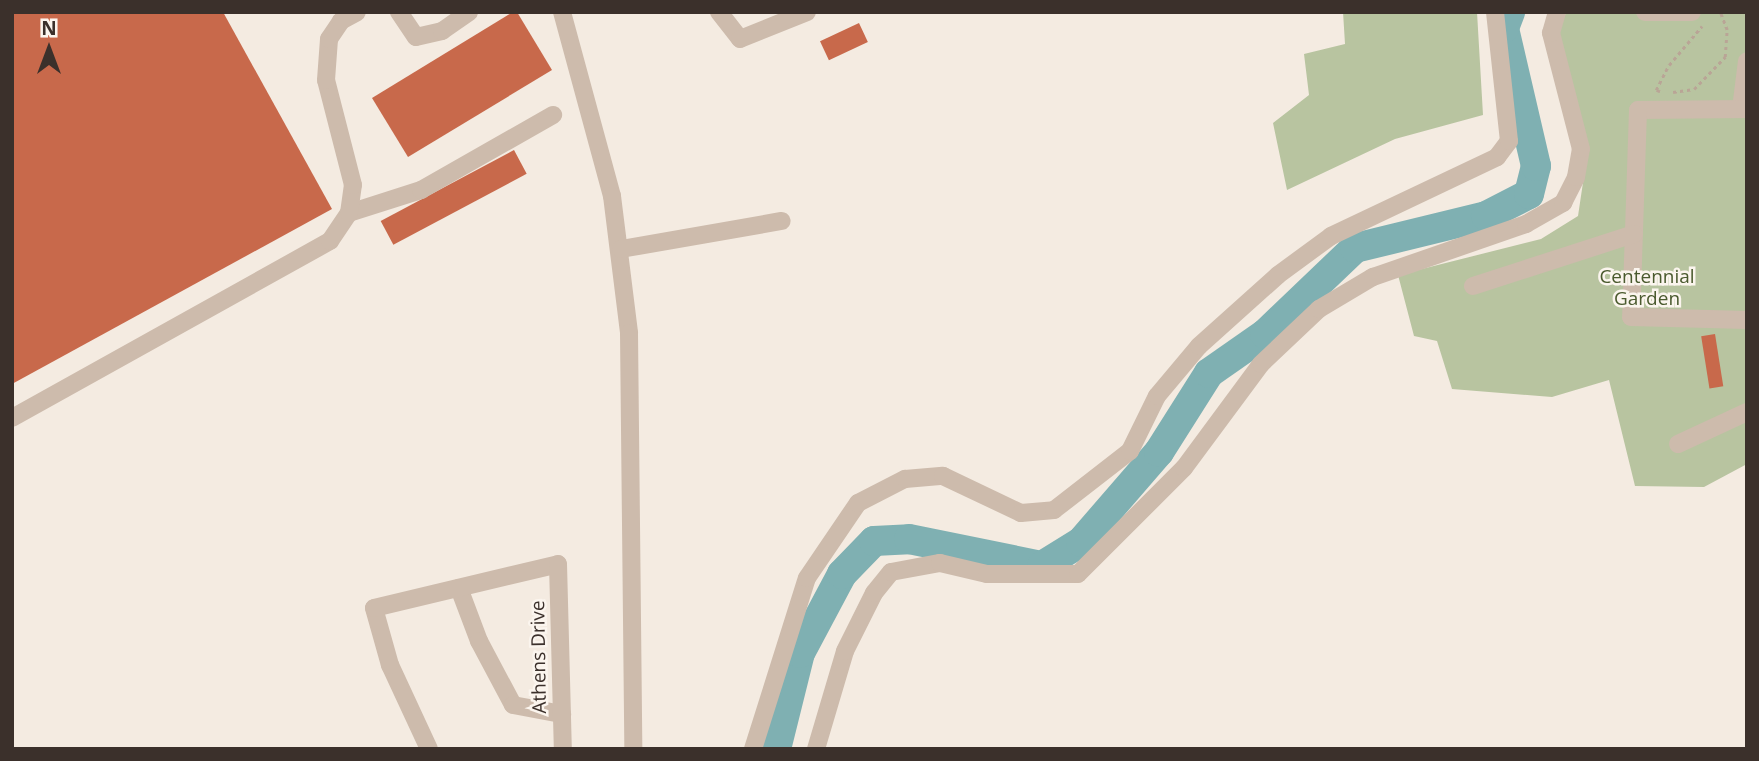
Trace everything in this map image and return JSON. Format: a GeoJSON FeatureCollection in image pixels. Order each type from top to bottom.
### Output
{"type":"FeatureCollection","features":[{"type":"Feature","properties":{"kind":"street"},"geometry":{"type":"LineString","coordinates":[[12,418],[330,241],[349,213],[353,185],[326,80],[333,29],[357,12]]}},
{"type":"Feature","properties":{"kind":"street"},"geometry":{"type":"LineString","coordinates":[[399,12],[416,37],[442,31],[469,12]]}},
{"type":"Feature","properties":{"kind":"street"},"geometry":{"type":"LineString","coordinates":[[562,12],[600,146],[621,249],[629,333],[633,749]]}},
{"type":"Feature","properties":{"kind":"street"},"geometry":{"type":"LineString","coordinates":[[719,12],[740,39],[807,12]]}},
{"type":"Feature","properties":{"kind":"street"},"geometry":{"type":"LineString","coordinates":[[753,749],[807,578],[858,503],[905,479],[943,476],[1021,513],[1054,510],[1130,451],[1157,396],[1199,346],[1278,275],[1331,236],[1497,157],[1509,141],[1494,12]]}},
{"type":"Feature","properties":{"kind":"street"},"geometry":{"type":"LineString","coordinates":[[816,749],[845,652],[874,593],[891,572],[940,563],[988,574],[1078,574],[1184,468],[1261,364],[1319,309],[1373,277],[1526,224],[1563,203],[1576,177],[1581,149],[1551,33],[1557,12]]}},
{"type":"Feature","properties":{"kind":"street"},"geometry":{"type":"LineString","coordinates":[[1645,12],[1698,18]]}},
{"type":"Feature","properties":{"kind":"street"},"geometry":{"type":"LineString","coordinates":[[1747,61],[1744,108],[1638,110],[1631,317],[1747,320]]}},
{"type":"Feature","properties":{"kind":"street"},"geometry":{"type":"LineString","coordinates":[[349,213],[421,190],[553,116]]}},
{"type":"Feature","properties":{"kind":"street"},"geometry":{"type":"LineString","coordinates":[[621,249],[717,229],[782,221]]}},
{"type":"Feature","properties":{"kind":"street"},"geometry":{"type":"LineString","coordinates":[[1474,286],[1634,234]]}},
{"type":"Feature","properties":{"kind":"street"},"geometry":{"type":"LineString","coordinates":[[1678,444],[1747,412]]}},
{"type":"Feature","properties":{"kind":"street","name":"Athens Drive"},"geometry":{"type":"LineString","coordinates":[[458,588],[558,564],[563,749]]}},
{"type":"Feature","properties":{"kind":"street"},"geometry":{"type":"LineString","coordinates":[[429,749],[390,665],[374,608],[458,588],[479,641],[513,705],[562,714]]}},
{"type":"Feature","properties":{"kind":"path"},"geometry":{"type":"LineString","coordinates":[[1698,18],[1656,90],[1694,89],[1708,79],[1725,57],[1727,30],[1720,12]]}},
{"type":"Feature","properties":{"kind":"green space"},"geometry":{"type":"Polygon","coordinates":[[[1343,12],[1477,12],[1483,115],[1395,139],[1287,190],[1273,123],[1309,95],[1304,54],[1345,44],[1343,12]]]}},
{"type":"Feature","properties":{"kind":"green space","name":"Centennial Garden"},"geometry":{"type":"Polygon","coordinates":[[[1566,12],[1747,12],[1747,464],[1704,487],[1635,486],[1609,380],[1552,397],[1452,389],[1437,341],[1414,336],[1398,275],[1541,239],[1578,216],[1588,149],[1558,35],[1566,12]]]}},
{"type":"Feature","properties":{"kind":"building"},"geometry":{"type":"Polygon","coordinates":[[[12,12],[223,12],[332,209],[12,384],[12,12]]]}},
{"type":"Feature","properties":{"kind":"building"},"geometry":{"type":"Polygon","coordinates":[[[517,12],[552,70],[408,157],[372,98],[517,12]]]}},
{"type":"Feature","properties":{"kind":"building"},"geometry":{"type":"Polygon","coordinates":[[[859,23],[868,42],[829,60],[820,41],[859,23]]]}},
{"type":"Feature","properties":{"kind":"building"},"geometry":{"type":"Polygon","coordinates":[[[514,150],[527,174],[393,245],[381,221],[514,150]]]}},
{"type":"Feature","properties":{"kind":"building"},"geometry":{"type":"Polygon","coordinates":[[[1715,334],[1723,386],[1709,389],[1701,336],[1715,334]]]}},
{"type":"Feature","properties":{"kind":"waterway"},"geometry":{"type":"LineString","coordinates":[[776,749],[800,653],[842,574],[874,541],[909,539],[1042,566],[1081,542],[1159,452],[1209,373],[1265,334],[1355,248],[1486,216],[1529,194],[1536,166],[1504,28],[1510,12]]}}]}
